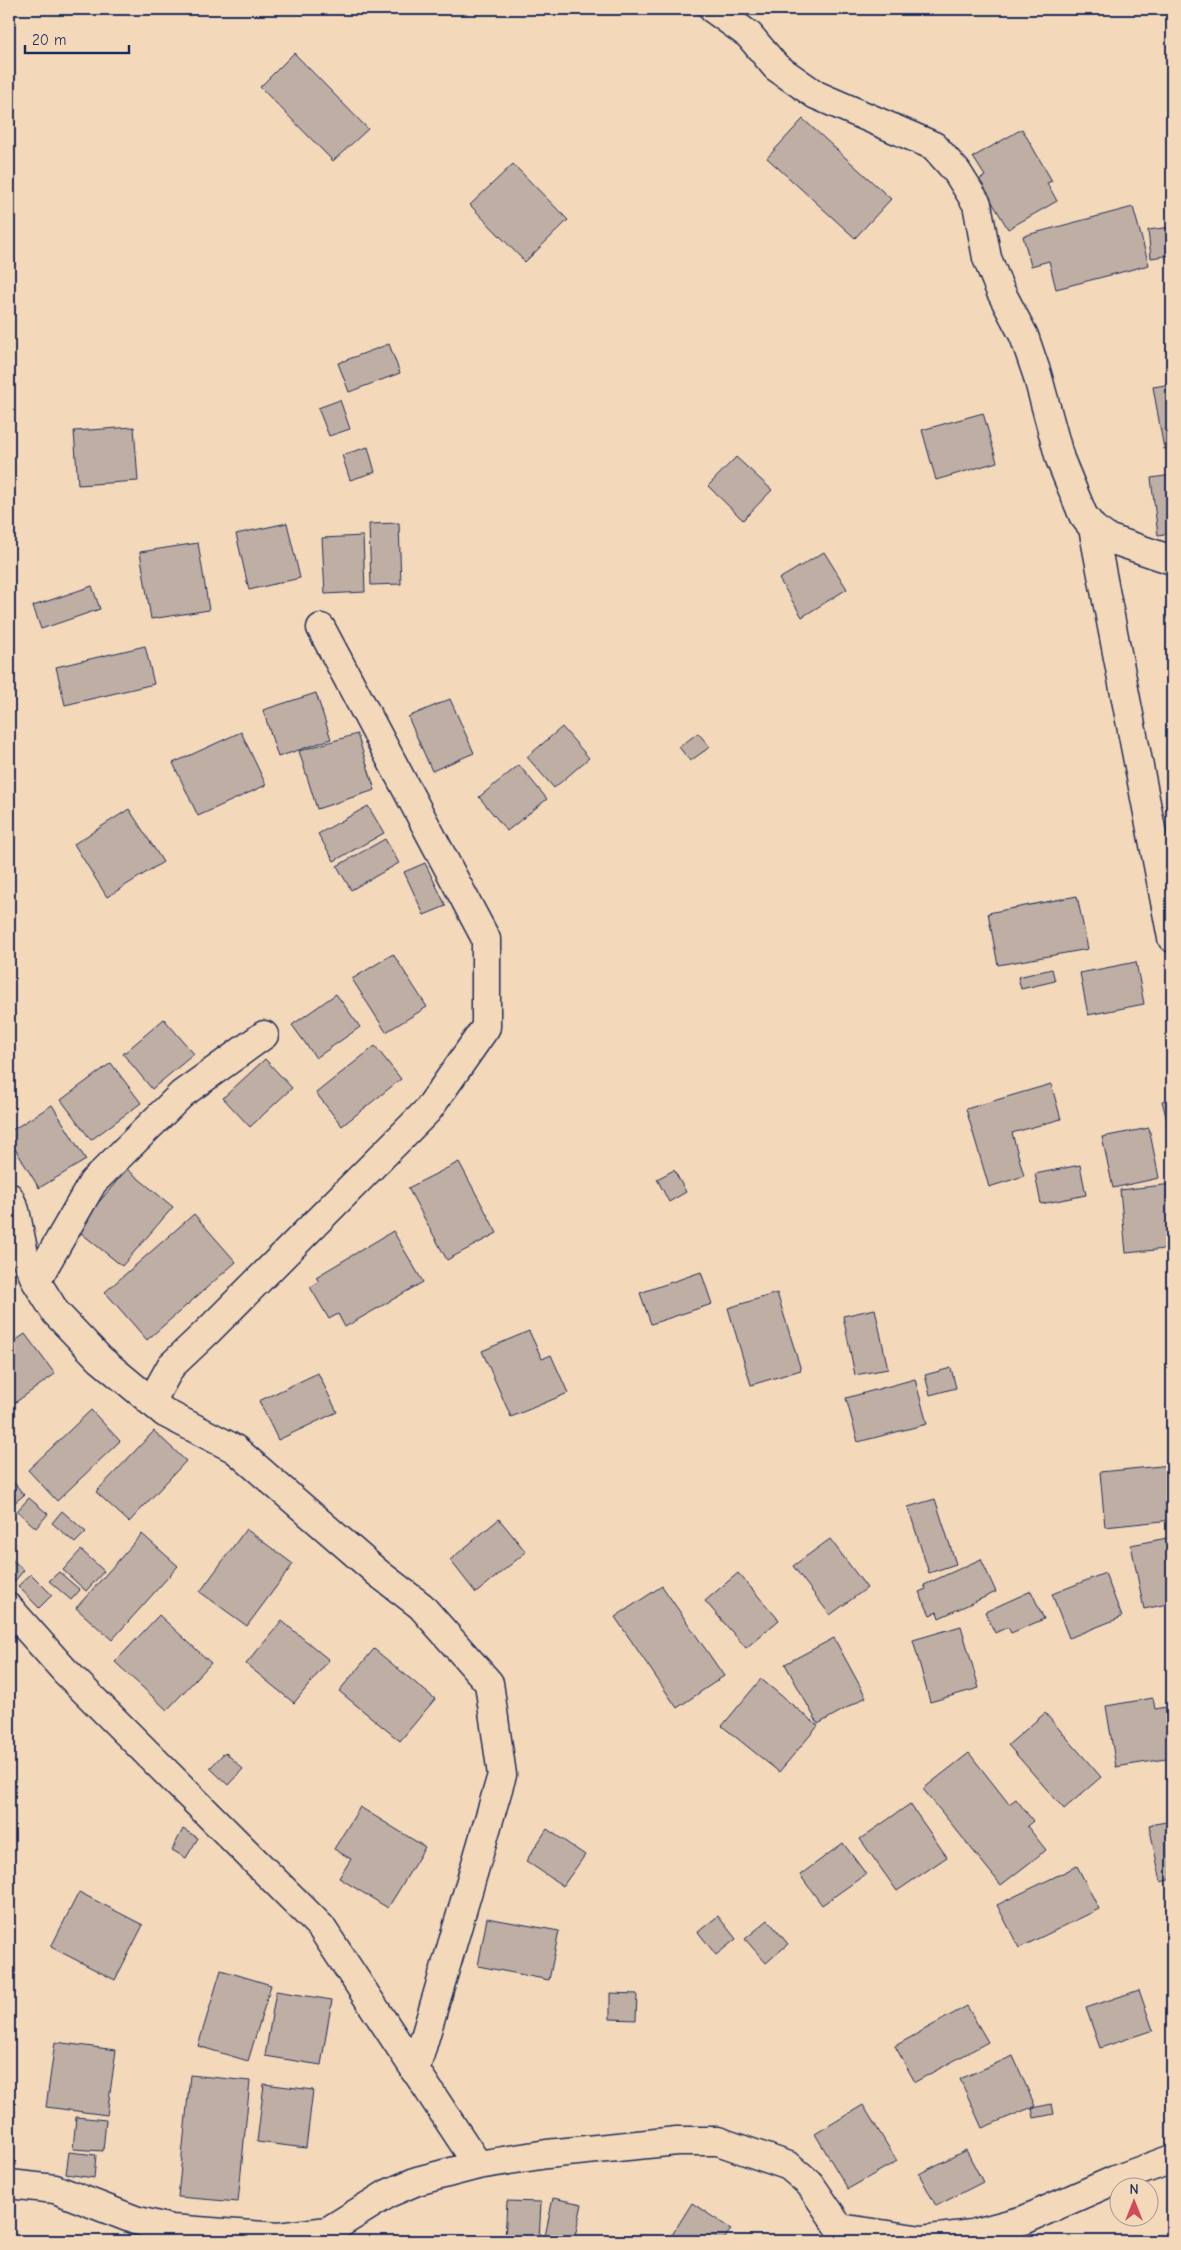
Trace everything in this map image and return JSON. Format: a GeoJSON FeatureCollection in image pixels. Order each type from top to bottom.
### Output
{"type":"FeatureCollection","features":[{"type":"Feature","properties":{"kind":"street"},"geometry":{"type":"LineString","coordinates":[[714,9],[749,34],[776,67],[816,95],[934,146],[957,172],[977,204],[987,258],[1000,290],[1024,336],[1037,374],[1060,459],[1083,514],[1093,528],[1107,538],[1172,560]]}},
{"type":"Feature","properties":{"kind":"street"},"geometry":{"type":"LineString","coordinates":[[1093,528],[1172,938]]}},
{"type":"Feature","properties":{"kind":"street"},"geometry":{"type":"LineString","coordinates":[[151,1402],[171,1366],[428,1110],[486,1027],[486,939],[321,628]]}},
{"type":"Feature","properties":{"kind":"street"},"geometry":{"type":"LineString","coordinates":[[36,1281],[93,1182],[182,1094],[264,1035]]}},
{"type":"Feature","properties":{"kind":"street"},"geometry":{"type":"LineString","coordinates":[[9,1197],[14,1210],[24,1254],[36,1281],[62,1320],[100,1359],[165,1413],[236,1449],[378,1573],[422,1606],[489,1683],[502,1775],[415,2071]]}},
{"type":"Feature","properties":{"kind":"street"},"geometry":{"type":"LineString","coordinates":[[9,1608],[66,1671],[321,1927],[478,2165]]}},
{"type":"Feature","properties":{"kind":"street"},"geometry":{"type":"LineString","coordinates":[[9,2184],[55,2189],[135,2220],[171,2229],[278,2238],[328,2231],[389,2193],[417,2181],[478,2165],[547,2154],[677,2141],[718,2141],[790,2166],[810,2184],[842,2234],[922,2240],[972,2234],[1024,2220],[1115,2180],[1172,2159]]}},
{"type":"Feature","properties":{"kind":"building"},"geometry":{"type":"Polygon","coordinates":[[[294,53],[368,129],[333,161],[260,87],[294,53]]]}},
{"type":"Feature","properties":{"kind":"building"},"geometry":{"type":"Polygon","coordinates":[[[803,119],[891,199],[855,238],[767,158],[803,119]]]}},
{"type":"Feature","properties":{"kind":"building"},"geometry":{"type":"Polygon","coordinates":[[[1022,129],[1052,181],[1047,183],[1057,201],[1008,229],[979,180],[985,176],[973,157],[1022,129]]]}},
{"type":"Feature","properties":{"kind":"building"},"geometry":{"type":"Polygon","coordinates":[[[513,164],[568,220],[525,262],[470,205],[513,164]]]}},
{"type":"Feature","properties":{"kind":"building"},"geometry":{"type":"Polygon","coordinates":[[[1133,207],[1149,265],[1056,289],[1049,261],[1031,266],[1023,236],[1133,207]]]}},
{"type":"Feature","properties":{"kind":"building"},"geometry":{"type":"Polygon","coordinates":[[[1172,227],[1172,255],[1151,258],[1148,230],[1172,227]]]}},
{"type":"Feature","properties":{"kind":"building"},"geometry":{"type":"Polygon","coordinates":[[[389,344],[400,373],[349,392],[338,363],[389,344]]]}},
{"type":"Feature","properties":{"kind":"building"},"geometry":{"type":"Polygon","coordinates":[[[1172,384],[1172,448],[1164,449],[1153,387],[1172,384]]]}},
{"type":"Feature","properties":{"kind":"building"},"geometry":{"type":"Polygon","coordinates":[[[340,400],[350,429],[329,436],[318,408],[340,400]]]}},
{"type":"Feature","properties":{"kind":"building"},"geometry":{"type":"Polygon","coordinates":[[[983,413],[997,462],[936,480],[922,430],[983,413]]]}},
{"type":"Feature","properties":{"kind":"building"},"geometry":{"type":"Polygon","coordinates":[[[134,427],[138,481],[78,485],[74,431],[134,427]]]}},
{"type":"Feature","properties":{"kind":"building"},"geometry":{"type":"Polygon","coordinates":[[[368,447],[375,472],[350,480],[342,455],[368,447]]]}},
{"type":"Feature","properties":{"kind":"building"},"geometry":{"type":"Polygon","coordinates":[[[736,457],[772,490],[743,520],[708,486],[736,457]]]}},
{"type":"Feature","properties":{"kind":"building"},"geometry":{"type":"Polygon","coordinates":[[[1172,475],[1172,533],[1158,535],[1151,478],[1172,475]]]}},
{"type":"Feature","properties":{"kind":"building"},"geometry":{"type":"Polygon","coordinates":[[[287,523],[300,578],[249,590],[236,534],[287,523]]]}},
{"type":"Feature","properties":{"kind":"building"},"geometry":{"type":"Polygon","coordinates":[[[399,523],[401,584],[371,585],[369,524],[399,523]]]}},
{"type":"Feature","properties":{"kind":"building"},"geometry":{"type":"Polygon","coordinates":[[[363,536],[365,592],[325,594],[322,538],[363,536]]]}},
{"type":"Feature","properties":{"kind":"building"},"geometry":{"type":"Polygon","coordinates":[[[198,543],[209,610],[151,619],[140,552],[198,543]]]}},
{"type":"Feature","properties":{"kind":"building"},"geometry":{"type":"Polygon","coordinates":[[[824,552],[847,589],[802,617],[779,579],[824,552]]]}},
{"type":"Feature","properties":{"kind":"building"},"geometry":{"type":"Polygon","coordinates":[[[92,586],[100,609],[41,629],[33,606],[92,586]]]}},
{"type":"Feature","properties":{"kind":"building"},"geometry":{"type":"Polygon","coordinates":[[[1172,609],[1172,636],[1170,637],[1167,610],[1172,609]]]}},
{"type":"Feature","properties":{"kind":"building"},"geometry":{"type":"Polygon","coordinates":[[[145,646],[154,684],[65,705],[56,667],[145,646]]]}},
{"type":"Feature","properties":{"kind":"building"},"geometry":{"type":"Polygon","coordinates":[[[316,693],[331,739],[278,757],[263,710],[316,693]]]}},
{"type":"Feature","properties":{"kind":"building"},"geometry":{"type":"Polygon","coordinates":[[[450,699],[474,753],[432,771],[408,717],[450,699]]]}},
{"type":"Feature","properties":{"kind":"building"},"geometry":{"type":"Polygon","coordinates":[[[562,727],[589,758],[554,788],[527,757],[562,727]]]}},
{"type":"Feature","properties":{"kind":"building"},"geometry":{"type":"Polygon","coordinates":[[[241,732],[266,785],[198,816],[173,763],[241,732]]]}},
{"type":"Feature","properties":{"kind":"building"},"geometry":{"type":"Polygon","coordinates":[[[698,733],[710,747],[690,761],[679,747],[698,733]]]}},
{"type":"Feature","properties":{"kind":"building"},"geometry":{"type":"Polygon","coordinates":[[[357,734],[375,790],[317,809],[299,751],[357,734]]]}},
{"type":"Feature","properties":{"kind":"building"},"geometry":{"type":"Polygon","coordinates":[[[519,765],[547,799],[507,831],[479,797],[519,765]]]}},
{"type":"Feature","properties":{"kind":"building"},"geometry":{"type":"Polygon","coordinates":[[[368,806],[384,833],[334,861],[318,834],[368,806]]]}},
{"type":"Feature","properties":{"kind":"building"},"geometry":{"type":"Polygon","coordinates":[[[129,809],[163,862],[107,897],[74,844],[129,809]]]}},
{"type":"Feature","properties":{"kind":"building"},"geometry":{"type":"Polygon","coordinates":[[[385,839],[399,863],[351,890],[337,866],[385,839]]]}},
{"type":"Feature","properties":{"kind":"building"},"geometry":{"type":"Polygon","coordinates":[[[425,863],[446,906],[424,915],[404,872],[425,863]]]}},
{"type":"Feature","properties":{"kind":"building"},"geometry":{"type":"Polygon","coordinates":[[[1077,896],[1088,949],[998,965],[988,913],[1077,896]]]}},
{"type":"Feature","properties":{"kind":"building"},"geometry":{"type":"Polygon","coordinates":[[[393,954],[427,1007],[386,1032],[352,979],[393,954]]]}},
{"type":"Feature","properties":{"kind":"building"},"geometry":{"type":"Polygon","coordinates":[[[1136,962],[1144,1004],[1088,1015],[1080,973],[1136,962]]]}},
{"type":"Feature","properties":{"kind":"building"},"geometry":{"type":"Polygon","coordinates":[[[1052,969],[1055,981],[1021,989],[1018,977],[1052,969]]]}},
{"type":"Feature","properties":{"kind":"building"},"geometry":{"type":"Polygon","coordinates":[[[336,994],[360,1027],[316,1058],[292,1025],[336,994]]]}},
{"type":"Feature","properties":{"kind":"building"},"geometry":{"type":"Polygon","coordinates":[[[164,1019],[194,1054],[152,1089],[123,1054],[164,1019]]]}},
{"type":"Feature","properties":{"kind":"building"},"geometry":{"type":"Polygon","coordinates":[[[375,1046],[401,1079],[342,1126],[316,1093],[375,1046]]]}},
{"type":"Feature","properties":{"kind":"building"},"geometry":{"type":"Polygon","coordinates":[[[265,1059],[292,1088],[250,1127],[223,1098],[265,1059]]]}},
{"type":"Feature","properties":{"kind":"building"},"geometry":{"type":"Polygon","coordinates":[[[111,1063],[141,1103],[91,1140],[61,1100],[111,1063]]]}},
{"type":"Feature","properties":{"kind":"building"},"geometry":{"type":"Polygon","coordinates":[[[1051,1084],[1061,1119],[1012,1133],[1024,1176],[989,1187],[966,1109],[1051,1084]]]}},
{"type":"Feature","properties":{"kind":"building"},"geometry":{"type":"Polygon","coordinates":[[[1172,1099],[1172,1139],[1162,1101],[1172,1099]]]}},
{"type":"Feature","properties":{"kind":"building"},"geometry":{"type":"Polygon","coordinates":[[[52,1105],[86,1160],[39,1188],[9,1139],[9,1132],[52,1105]]]}},
{"type":"Feature","properties":{"kind":"building"},"geometry":{"type":"Polygon","coordinates":[[[1149,1128],[1159,1178],[1113,1188],[1102,1137],[1149,1128]]]}},
{"type":"Feature","properties":{"kind":"building"},"geometry":{"type":"Polygon","coordinates":[[[459,1162],[497,1233],[447,1260],[408,1188],[459,1162]]]}},
{"type":"Feature","properties":{"kind":"building"},"geometry":{"type":"Polygon","coordinates":[[[1080,1165],[1086,1195],[1041,1204],[1035,1174],[1080,1165]]]}},
{"type":"Feature","properties":{"kind":"building"},"geometry":{"type":"Polygon","coordinates":[[[127,1169],[173,1207],[122,1266],[76,1229],[127,1169]]]}},
{"type":"Feature","properties":{"kind":"building"},"geometry":{"type":"Polygon","coordinates":[[[674,1170],[686,1192],[669,1202],[657,1179],[674,1170]]]}},
{"type":"Feature","properties":{"kind":"building"},"geometry":{"type":"Polygon","coordinates":[[[1172,1184],[1172,1258],[1166,1258],[1165,1249],[1126,1253],[1120,1190],[1172,1184]]]}},
{"type":"Feature","properties":{"kind":"building"},"geometry":{"type":"Polygon","coordinates":[[[194,1214],[236,1262],[147,1340],[105,1292],[194,1214]]]}},
{"type":"Feature","properties":{"kind":"building"},"geometry":{"type":"Polygon","coordinates":[[[393,1231],[423,1282],[345,1327],[338,1314],[329,1319],[310,1287],[319,1282],[316,1277],[393,1231]]]}},
{"type":"Feature","properties":{"kind":"building"},"geometry":{"type":"Polygon","coordinates":[[[701,1272],[712,1304],[651,1324],[640,1293],[701,1272]]]}},
{"type":"Feature","properties":{"kind":"building"},"geometry":{"type":"Polygon","coordinates":[[[777,1293],[801,1370],[751,1385],[728,1308],[777,1293]]]}},
{"type":"Feature","properties":{"kind":"building"},"geometry":{"type":"Polygon","coordinates":[[[875,1309],[888,1369],[855,1375],[843,1316],[875,1309]]]}},
{"type":"Feature","properties":{"kind":"building"},"geometry":{"type":"Polygon","coordinates":[[[529,1331],[542,1359],[551,1355],[568,1393],[511,1417],[482,1351],[529,1331]]]}},
{"type":"Feature","properties":{"kind":"building"},"geometry":{"type":"Polygon","coordinates":[[[25,1334],[55,1374],[9,1407],[9,1345],[25,1334]]]}},
{"type":"Feature","properties":{"kind":"building"},"geometry":{"type":"Polygon","coordinates":[[[951,1368],[956,1388],[930,1395],[925,1375],[951,1368]]]}},
{"type":"Feature","properties":{"kind":"building"},"geometry":{"type":"Polygon","coordinates":[[[318,1373],[337,1412],[278,1440],[259,1401],[318,1373]]]}},
{"type":"Feature","properties":{"kind":"building"},"geometry":{"type":"Polygon","coordinates":[[[915,1379],[927,1424],[858,1442],[846,1398],[915,1379]]]}},
{"type":"Feature","properties":{"kind":"building"},"geometry":{"type":"Polygon","coordinates":[[[91,1410],[120,1441],[57,1501],[28,1470],[91,1410]]]}},
{"type":"Feature","properties":{"kind":"building"},"geometry":{"type":"Polygon","coordinates":[[[154,1431],[186,1461],[129,1522],[96,1492],[154,1431]]]}},
{"type":"Feature","properties":{"kind":"building"},"geometry":{"type":"Polygon","coordinates":[[[1171,1465],[1172,1520],[1105,1527],[1100,1472],[1171,1465]]]}},
{"type":"Feature","properties":{"kind":"building"},"geometry":{"type":"Polygon","coordinates":[[[9,1476],[24,1495],[9,1507],[9,1476]]]}},
{"type":"Feature","properties":{"kind":"building"},"geometry":{"type":"Polygon","coordinates":[[[29,1498],[48,1514],[36,1528],[17,1511],[29,1498]]]}},
{"type":"Feature","properties":{"kind":"building"},"geometry":{"type":"Polygon","coordinates":[[[935,1499],[956,1564],[929,1573],[908,1507],[935,1499]]]}},
{"type":"Feature","properties":{"kind":"building"},"geometry":{"type":"Polygon","coordinates":[[[62,1511],[86,1532],[75,1543],[52,1523],[62,1511]]]}},
{"type":"Feature","properties":{"kind":"building"},"geometry":{"type":"Polygon","coordinates":[[[499,1519],[526,1552],[476,1593],[450,1560],[499,1519]]]}},
{"type":"Feature","properties":{"kind":"building"},"geometry":{"type":"Polygon","coordinates":[[[246,1529],[293,1564],[247,1626],[200,1592],[246,1529]]]}},
{"type":"Feature","properties":{"kind":"building"},"geometry":{"type":"Polygon","coordinates":[[[142,1534],[178,1566],[112,1640],[76,1608],[142,1534]]]}},
{"type":"Feature","properties":{"kind":"building"},"geometry":{"type":"Polygon","coordinates":[[[1172,1537],[1172,1603],[1144,1609],[1131,1545],[1172,1537]]]}},
{"type":"Feature","properties":{"kind":"building"},"geometry":{"type":"Polygon","coordinates":[[[830,1539],[867,1588],[830,1615],[793,1566],[830,1539]]]}},
{"type":"Feature","properties":{"kind":"building"},"geometry":{"type":"Polygon","coordinates":[[[81,1550],[104,1571],[86,1591],[63,1570],[81,1550]]]}},
{"type":"Feature","properties":{"kind":"building"},"geometry":{"type":"Polygon","coordinates":[[[9,1557],[24,1570],[13,1583],[9,1579],[9,1557]]]}},
{"type":"Feature","properties":{"kind":"building"},"geometry":{"type":"Polygon","coordinates":[[[981,1559],[996,1592],[939,1618],[937,1612],[930,1615],[919,1592],[926,1589],[924,1585],[981,1559]]]}},
{"type":"Feature","properties":{"kind":"building"},"geometry":{"type":"Polygon","coordinates":[[[59,1572],[80,1590],[71,1600],[49,1581],[59,1572]]]}},
{"type":"Feature","properties":{"kind":"building"},"geometry":{"type":"Polygon","coordinates":[[[738,1573],[779,1620],[746,1648],[705,1601],[738,1573]]]}},
{"type":"Feature","properties":{"kind":"building"},"geometry":{"type":"Polygon","coordinates":[[[1105,1573],[1122,1617],[1069,1638],[1052,1594],[1105,1573]]]}},
{"type":"Feature","properties":{"kind":"building"},"geometry":{"type":"Polygon","coordinates":[[[31,1574],[52,1595],[39,1608],[18,1586],[31,1574]]]}},
{"type":"Feature","properties":{"kind":"building"},"geometry":{"type":"Polygon","coordinates":[[[662,1586],[724,1676],[677,1708],[615,1617],[662,1586]]]}},
{"type":"Feature","properties":{"kind":"building"},"geometry":{"type":"Polygon","coordinates":[[[1031,1591],[1044,1619],[1011,1633],[1008,1627],[995,1633],[985,1612],[1031,1591]]]}},
{"type":"Feature","properties":{"kind":"building"},"geometry":{"type":"Polygon","coordinates":[[[159,1615],[211,1663],[167,1710],[115,1662],[159,1615]]]}},
{"type":"Feature","properties":{"kind":"building"},"geometry":{"type":"Polygon","coordinates":[[[282,1621],[329,1660],[294,1703],[246,1664],[282,1621]]]}},
{"type":"Feature","properties":{"kind":"building"},"geometry":{"type":"Polygon","coordinates":[[[961,1626],[979,1688],[930,1702],[913,1640],[961,1626]]]}},
{"type":"Feature","properties":{"kind":"building"},"geometry":{"type":"Polygon","coordinates":[[[834,1638],[866,1697],[818,1724],[785,1664],[834,1638]]]}},
{"type":"Feature","properties":{"kind":"building"},"geometry":{"type":"Polygon","coordinates":[[[374,1649],[435,1699],[400,1741],[339,1691],[374,1649]]]}},
{"type":"Feature","properties":{"kind":"building"},"geometry":{"type":"Polygon","coordinates":[[[761,1679],[818,1726],[779,1772],[722,1726],[761,1679]]]}},
{"type":"Feature","properties":{"kind":"building"},"geometry":{"type":"Polygon","coordinates":[[[1153,1698],[1155,1709],[1172,1706],[1172,1758],[1116,1767],[1106,1706],[1153,1698]]]}},
{"type":"Feature","properties":{"kind":"building"},"geometry":{"type":"Polygon","coordinates":[[[1045,1713],[1101,1777],[1064,1809],[1008,1745],[1045,1713]]]}},
{"type":"Feature","properties":{"kind":"building"},"geometry":{"type":"Polygon","coordinates":[[[225,1752],[243,1769],[228,1785],[210,1768],[225,1752]]]}},
{"type":"Feature","properties":{"kind":"building"},"geometry":{"type":"Polygon","coordinates":[[[969,1753],[1009,1804],[1016,1799],[1033,1821],[1027,1826],[1046,1850],[1001,1885],[923,1789],[969,1753]]]}},
{"type":"Feature","properties":{"kind":"building"},"geometry":{"type":"Polygon","coordinates":[[[910,1804],[947,1857],[897,1891],[860,1839],[910,1804]]]}},
{"type":"Feature","properties":{"kind":"building"},"geometry":{"type":"Polygon","coordinates":[[[360,1807],[425,1847],[388,1908],[339,1878],[351,1859],[334,1849],[360,1807]]]}},
{"type":"Feature","properties":{"kind":"building"},"geometry":{"type":"Polygon","coordinates":[[[1172,1821],[1172,1879],[1161,1882],[1149,1825],[1172,1821]]]}},
{"type":"Feature","properties":{"kind":"building"},"geometry":{"type":"Polygon","coordinates":[[[183,1829],[198,1838],[186,1858],[172,1850],[183,1829]]]}},
{"type":"Feature","properties":{"kind":"building"},"geometry":{"type":"Polygon","coordinates":[[[547,1829],[585,1855],[563,1886],[526,1861],[547,1829]]]}},
{"type":"Feature","properties":{"kind":"building"},"geometry":{"type":"Polygon","coordinates":[[[843,1843],[866,1874],[822,1905],[800,1875],[843,1843]]]}},
{"type":"Feature","properties":{"kind":"building"},"geometry":{"type":"Polygon","coordinates":[[[1077,1866],[1099,1909],[1019,1948],[997,1905],[1077,1866]]]}},
{"type":"Feature","properties":{"kind":"building"},"geometry":{"type":"Polygon","coordinates":[[[79,1892],[143,1925],[115,1980],[51,1947],[79,1892]]]}},
{"type":"Feature","properties":{"kind":"building"},"geometry":{"type":"Polygon","coordinates":[[[718,1916],[736,1939],[716,1955],[698,1932],[718,1916]]]}},
{"type":"Feature","properties":{"kind":"building"},"geometry":{"type":"Polygon","coordinates":[[[487,1918],[559,1931],[549,1980],[478,1966],[487,1918]]]}},
{"type":"Feature","properties":{"kind":"building"},"geometry":{"type":"Polygon","coordinates":[[[768,1920],[788,1944],[766,1963],[745,1939],[768,1920]]]}},
{"type":"Feature","properties":{"kind":"building"},"geometry":{"type":"Polygon","coordinates":[[[221,1970],[271,1985],[248,2061],[198,2046],[221,1970]]]}},
{"type":"Feature","properties":{"kind":"building"},"geometry":{"type":"Polygon","coordinates":[[[1139,1990],[1153,2030],[1100,2048],[1086,2008],[1139,1990]]]}},
{"type":"Feature","properties":{"kind":"building"},"geometry":{"type":"Polygon","coordinates":[[[276,1991],[332,2000],[321,2065],[265,2056],[276,1991]]]}},
{"type":"Feature","properties":{"kind":"building"},"geometry":{"type":"Polygon","coordinates":[[[610,1993],[637,1994],[636,2020],[610,2019],[610,1993]]]}},
{"type":"Feature","properties":{"kind":"building"},"geometry":{"type":"Polygon","coordinates":[[[967,2006],[988,2042],[915,2082],[895,2046],[967,2006]]]}},
{"type":"Feature","properties":{"kind":"building"},"geometry":{"type":"Polygon","coordinates":[[[55,2042],[116,2050],[107,2115],[46,2107],[55,2042]]]}},
{"type":"Feature","properties":{"kind":"building"},"geometry":{"type":"Polygon","coordinates":[[[1013,2056],[1035,2106],[982,2128],[960,2079],[1013,2056]]]}},
{"type":"Feature","properties":{"kind":"building"},"geometry":{"type":"Polygon","coordinates":[[[190,2075],[250,2081],[238,2202],[178,2197],[190,2075]]]}},
{"type":"Feature","properties":{"kind":"building"},"geometry":{"type":"Polygon","coordinates":[[[264,2084],[313,2090],[306,2148],[257,2142],[264,2084]]]}},
{"type":"Feature","properties":{"kind":"building"},"geometry":{"type":"Polygon","coordinates":[[[1052,2104],[1054,2114],[1034,2118],[1032,2108],[1052,2104]]]}},
{"type":"Feature","properties":{"kind":"building"},"geometry":{"type":"Polygon","coordinates":[[[863,2105],[897,2161],[848,2189],[815,2134],[863,2105]]]}},
{"type":"Feature","properties":{"kind":"building"},"geometry":{"type":"Polygon","coordinates":[[[76,2117],[106,2120],[103,2151],[73,2149],[76,2117]]]}},
{"type":"Feature","properties":{"kind":"building"},"geometry":{"type":"Polygon","coordinates":[[[966,2150],[983,2182],[936,2206],[919,2174],[966,2150]]]}},
{"type":"Feature","properties":{"kind":"building"},"geometry":{"type":"Polygon","coordinates":[[[69,2152],[96,2155],[94,2178],[66,2174],[69,2152]]]}},
{"type":"Feature","properties":{"kind":"building"},"geometry":{"type":"Polygon","coordinates":[[[553,2198],[582,2204],[574,2241],[544,2241],[553,2198]]]}},
{"type":"Feature","properties":{"kind":"building"},"geometry":{"type":"Polygon","coordinates":[[[507,2201],[541,2202],[539,2241],[505,2241],[507,2201]]]}},
{"type":"Feature","properties":{"kind":"building"},"geometry":{"type":"Polygon","coordinates":[[[692,2203],[731,2229],[723,2241],[682,2241],[672,2235],[692,2203]]]}},
{"type":"Feature","properties":{"kind":"building"},"geometry":{"type":"Polygon","coordinates":[[[468,2236],[469,2241],[402,2241],[402,2237],[468,2236]]]}}]}
